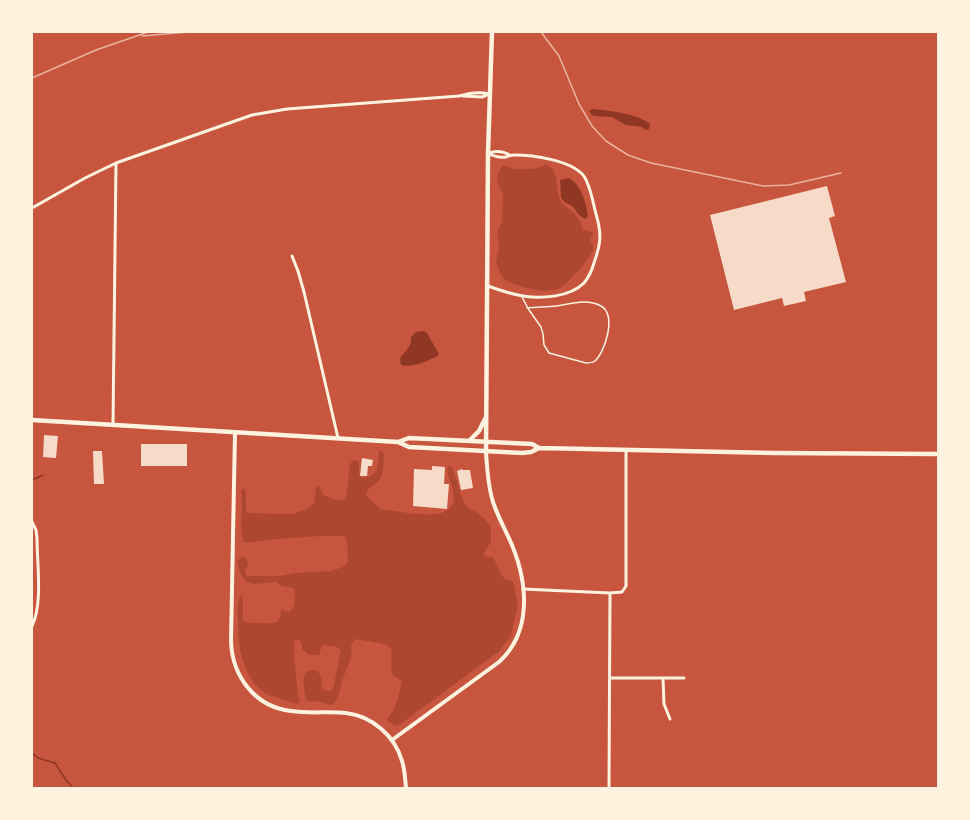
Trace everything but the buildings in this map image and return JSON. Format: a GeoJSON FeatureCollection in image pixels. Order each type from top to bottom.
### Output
{"type":"FeatureCollection","features":[{"type":"Feature","properties":{"kind":"main road"},"geometry":{"type":"LineString","coordinates":[[486,452],[488,153],[492,32]]}},
{"type":"Feature","properties":{"kind":"main road"},"geometry":{"type":"LineString","coordinates":[[469,441],[479,431],[486,416]]}},
{"type":"Feature","properties":{"kind":"main road"},"geometry":{"type":"LineString","coordinates":[[32,420],[398,442],[409,447],[486,452],[531,452],[539,448],[939,454]]}},
{"type":"Feature","properties":{"kind":"main road"},"geometry":{"type":"LineString","coordinates":[[398,442],[409,438],[532,444],[539,448]]}},
{"type":"Feature","properties":{"kind":"street"},"geometry":{"type":"LineString","coordinates":[[32,208],[116,163],[235,120],[263,113],[482,92],[489,94]]}},
{"type":"Feature","properties":{"kind":"street"},"geometry":{"type":"LineString","coordinates":[[488,153],[505,152],[510,155],[550,160],[572,168],[583,175],[600,232],[600,247],[593,266],[586,280],[571,291],[542,297],[522,296],[488,286]]}},
{"type":"Feature","properties":{"kind":"street"},"geometry":{"type":"LineString","coordinates":[[113,425],[116,163]]}},
{"type":"Feature","properties":{"kind":"street"},"geometry":{"type":"LineString","coordinates":[[292,256],[304,292],[338,438]]}},
{"type":"Feature","properties":{"kind":"street"},"geometry":{"type":"LineString","coordinates":[[235,432],[231,641],[239,675],[256,696],[275,707],[292,712],[334,712],[366,718],[392,740],[402,760],[406,789]]}},
{"type":"Feature","properties":{"kind":"street"},"geometry":{"type":"LineString","coordinates":[[523,589],[622,592],[626,585],[626,450]]}},
{"type":"Feature","properties":{"kind":"street"},"geometry":{"type":"LineString","coordinates":[[392,740],[493,666],[516,641],[523,622],[523,589],[517,560],[496,512],[488,477],[486,452]]}},
{"type":"Feature","properties":{"kind":"street"},"geometry":{"type":"LineString","coordinates":[[32,522],[37,538],[38,600],[32,626]]}},
{"type":"Feature","properties":{"kind":"street"},"geometry":{"type":"LineString","coordinates":[[609,789],[610,593]]}},
{"type":"Feature","properties":{"kind":"street"},"geometry":{"type":"LineString","coordinates":[[610,678],[684,678]]}},
{"type":"Feature","properties":{"kind":"street"},"geometry":{"type":"LineString","coordinates":[[663,678],[664,704],[670,719]]}},
{"type":"Feature","properties":{"kind":"lane"},"geometry":{"type":"LineString","coordinates":[[522,296],[528,308],[541,327],[544,345],[549,353],[584,363],[596,360],[609,329],[607,312],[603,307],[583,302],[528,308]]}},
{"type":"Feature","properties":{"kind":"shaded area"},"geometry":{"type":"Polygon","coordinates":[[[592,109],[622,113],[638,118],[650,124],[649,129],[626,125],[612,117],[593,116],[589,111],[592,109]]]}},
{"type":"Feature","properties":{"kind":"shaded area"},"geometry":{"type":"Polygon","coordinates":[[[546,164],[554,171],[562,203],[576,215],[583,230],[593,234],[590,240],[593,246],[592,253],[579,270],[560,288],[547,291],[505,280],[496,263],[499,248],[497,232],[502,221],[503,193],[497,180],[498,173],[502,166],[528,169],[546,164]]]}},
{"type":"Feature","properties":{"kind":"shaded area"},"geometry":{"type":"Polygon","coordinates":[[[569,178],[583,195],[588,217],[585,219],[561,197],[560,180],[569,178]]]}},
{"type":"Feature","properties":{"kind":"shaded area"},"geometry":{"type":"Polygon","coordinates":[[[416,332],[427,333],[438,356],[415,365],[401,365],[400,358],[410,346],[411,337],[416,332]]]}},
{"type":"Feature","properties":{"kind":"shaded area"},"geometry":{"type":"Polygon","coordinates":[[[380,450],[384,454],[381,477],[366,493],[381,510],[433,514],[450,508],[454,500],[454,492],[447,468],[452,467],[464,503],[485,519],[491,527],[491,542],[483,554],[492,557],[504,578],[513,582],[518,605],[511,636],[498,652],[395,726],[387,720],[395,707],[402,681],[392,673],[391,648],[384,644],[356,639],[351,645],[350,658],[338,696],[330,705],[306,700],[304,679],[307,671],[318,671],[322,679],[323,690],[333,689],[341,650],[337,647],[322,645],[319,655],[309,655],[302,649],[299,640],[295,640],[294,655],[300,700],[298,704],[268,695],[252,680],[243,662],[238,631],[238,607],[241,594],[243,621],[275,623],[279,619],[281,609],[289,612],[294,606],[295,592],[294,588],[281,586],[277,582],[255,584],[246,581],[237,561],[242,557],[247,559],[248,565],[244,571],[247,576],[279,576],[331,571],[343,567],[348,562],[345,536],[244,543],[241,530],[241,491],[244,488],[247,513],[292,514],[307,509],[314,503],[316,487],[319,486],[323,495],[339,501],[345,499],[347,493],[352,461],[359,461],[359,474],[362,478],[372,476],[377,469],[380,450]]]}},
{"type":"Feature","properties":{"kind":"waterway"},"geometry":{"type":"LineString","coordinates":[[32,480],[43,475]]}},
{"type":"Feature","properties":{"kind":"waterway"},"geometry":{"type":"LineString","coordinates":[[32,753],[38,758],[55,763],[73,788]]}},
{"type":"Feature","properties":{"kind":"railway"},"geometry":{"type":"LineString","coordinates":[[32,78],[96,50],[148,32]]}},
{"type":"Feature","properties":{"kind":"railway"},"geometry":{"type":"LineString","coordinates":[[142,36],[189,32],[229,32]]}},
{"type":"Feature","properties":{"kind":"railway"},"geometry":{"type":"LineString","coordinates":[[541,32],[559,56],[579,104],[592,126],[606,141],[628,155],[651,163],[763,186],[789,185],[841,173]]}}]}
